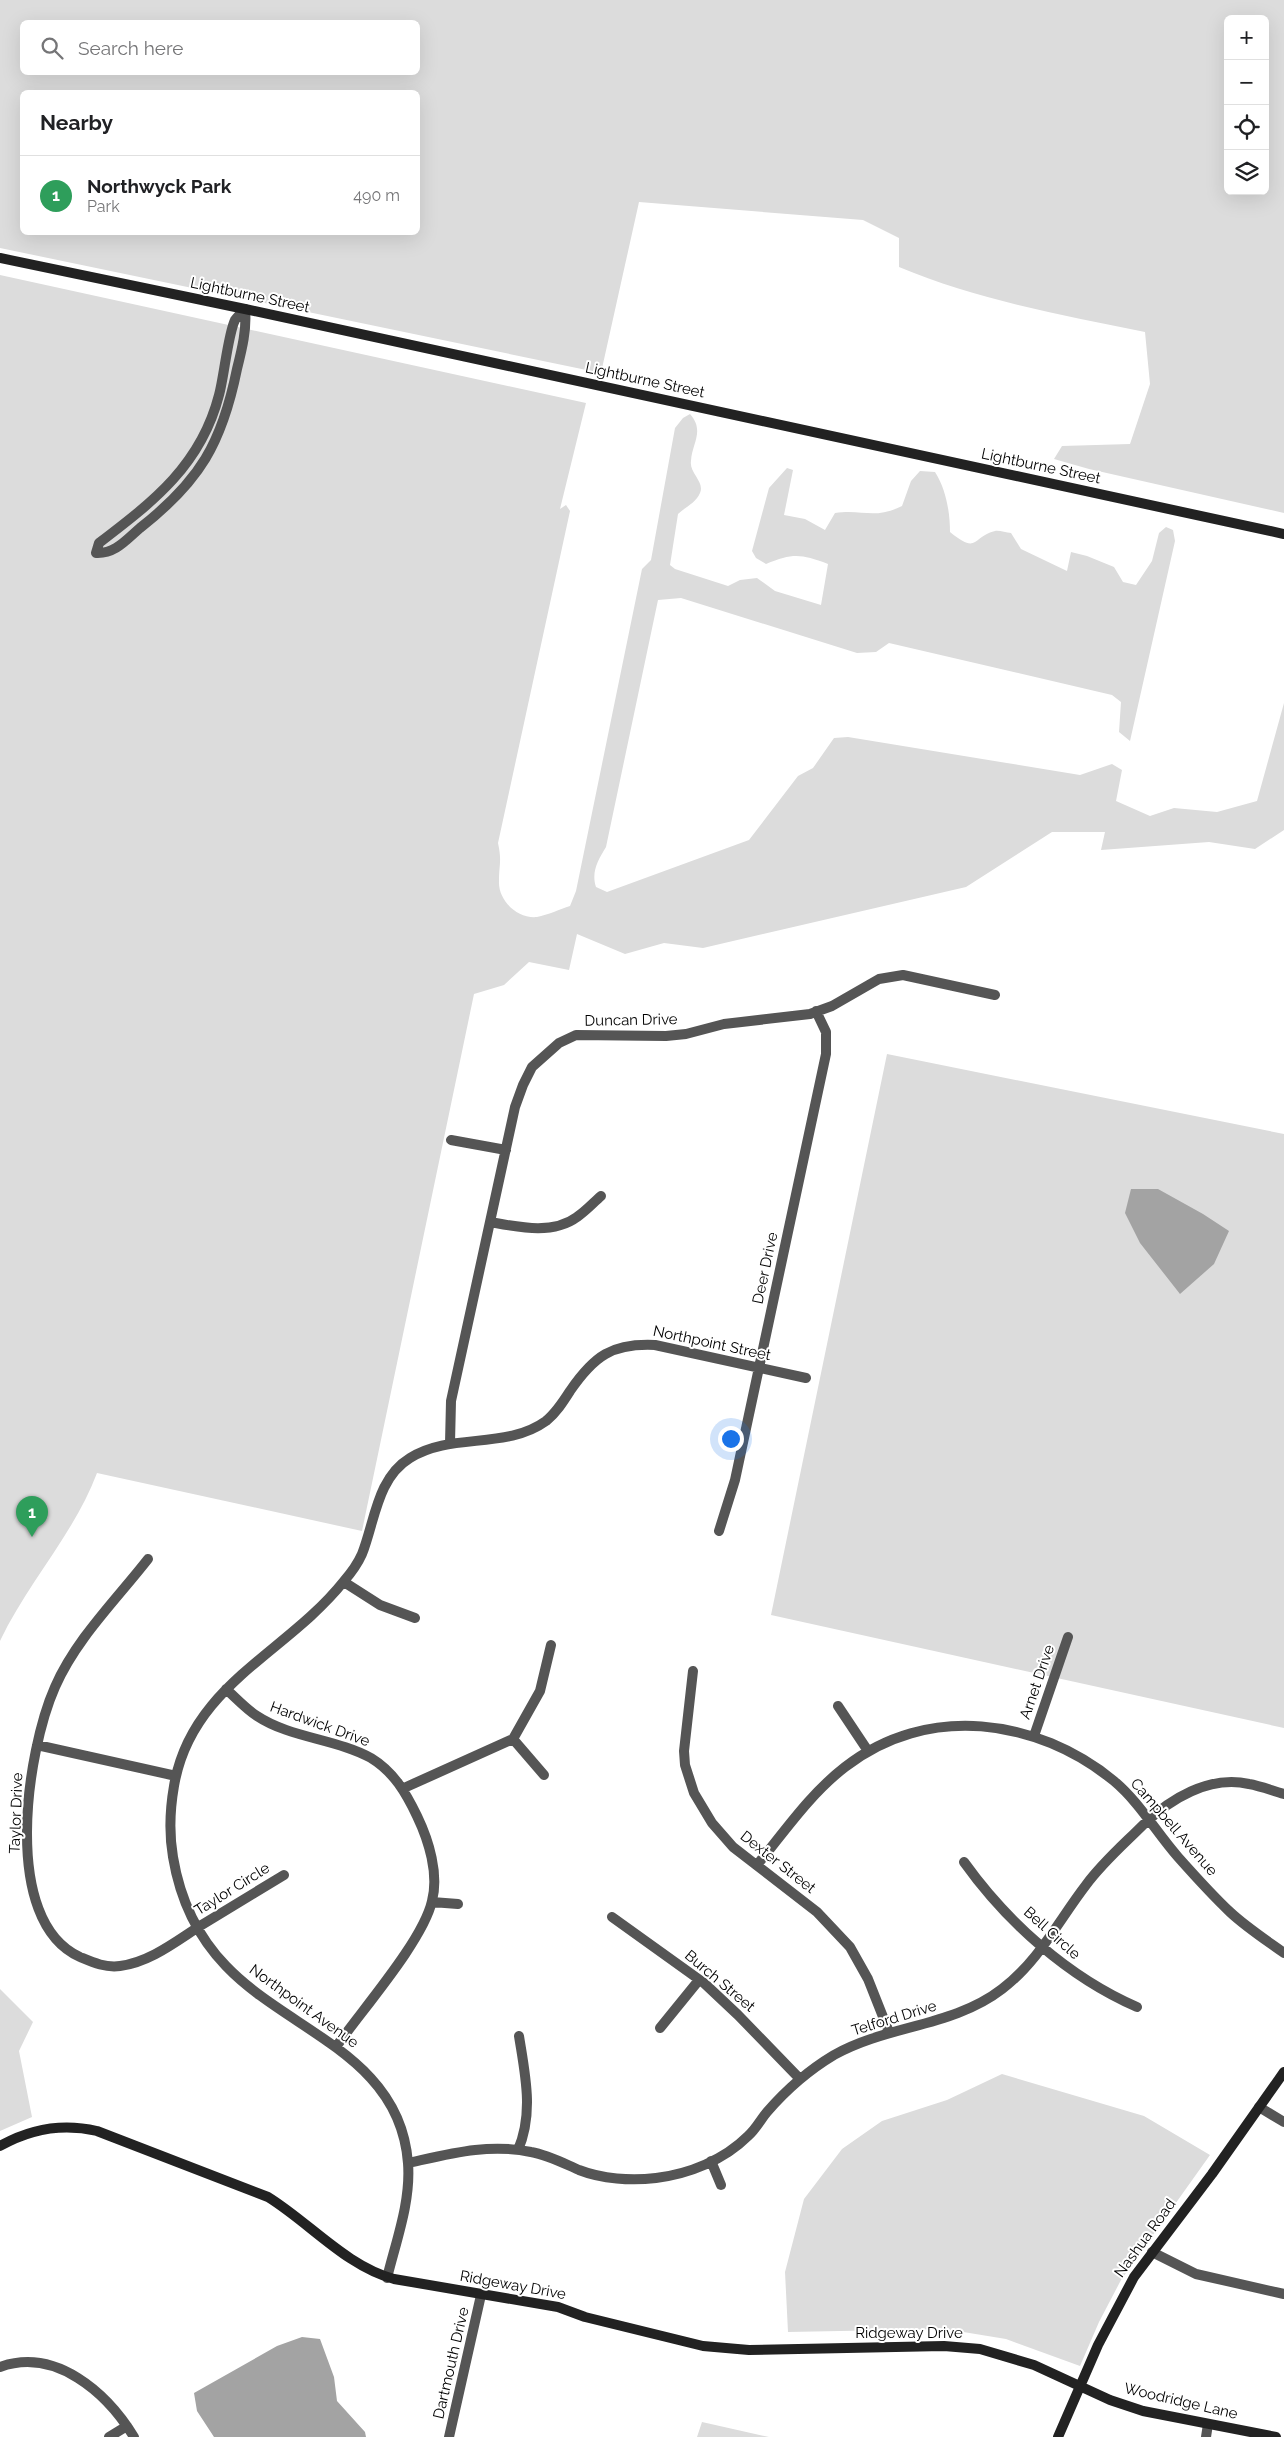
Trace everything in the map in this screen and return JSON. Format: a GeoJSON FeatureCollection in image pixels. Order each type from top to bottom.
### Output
{"type":"FeatureCollection","features":[{"type":"Feature","properties":{"kind":"street","name":"Lightburne Street"},"geometry":{"type":"LineString","coordinates":[[0,258],[245,309],[1284,534]]}},
{"type":"Feature","properties":{"kind":"street"},"geometry":{"type":"LineString","coordinates":[[245,309],[247,324],[231,401],[212,449],[199,470],[164,509],[108,554],[96,554],[99,543],[157,498],[174,480],[201,443],[219,396],[235,321],[245,309]]}},
{"type":"Feature","properties":{"kind":"street"},"geometry":{"type":"LineString","coordinates":[[201,443],[212,449]]}},
{"type":"Feature","properties":{"kind":"street","name":"Duncan Drive"},"geometry":{"type":"LineString","coordinates":[[450,1443],[451,1401],[522,1084],[532,1067],[559,1043],[576,1035],[686,1034],[724,1024],[816,1011],[832,1006],[879,979],[903,976],[995,995]]}},
{"type":"Feature","properties":{"kind":"street","name":"Deer Drive"},"geometry":{"type":"LineString","coordinates":[[719,1531],[735,1480],[826,1054],[826,1032],[816,1011]]}},
{"type":"Feature","properties":{"kind":"street"},"geometry":{"type":"LineString","coordinates":[[451,1140],[506,1150]]}},
{"type":"Feature","properties":{"kind":"street"},"geometry":{"type":"LineString","coordinates":[[490,1222],[527,1228],[563,1224],[576,1218],[601,1196]]}},
{"type":"Feature","properties":{"kind":"street","name":"Northpoint Street"},"geometry":{"type":"LineString","coordinates":[[369,1532],[384,1486],[393,1472],[408,1458],[426,1449],[450,1443],[512,1436],[537,1426],[555,1413],[585,1370],[598,1357],[616,1348],[635,1344],[655,1345],[806,1378]]}},
{"type":"Feature","properties":{"kind":"street","name":"Northpoint Avenue"},"geometry":{"type":"LineString","coordinates":[[369,1532],[361,1557],[344,1582],[329,1598],[226,1689],[209,1707],[193,1731],[176,1776],[170,1821],[172,1852],[183,1898],[196,1929],[221,1961],[245,1984],[336,2047],[369,2075],[391,2105],[403,2133],[408,2163],[407,2196],[387,2278]]}},
{"type":"Feature","properties":{"kind":"street","name":"Taylor Drive"},"geometry":{"type":"LineString","coordinates":[[148,1560],[80,1644],[54,1688],[37,1746],[29,1782],[30,1870],[33,1892],[40,1912],[52,1934],[68,1951],[95,1964],[117,1966],[130,1964],[155,1954],[196,1929]]}},
{"type":"Feature","properties":{"kind":"street"},"geometry":{"type":"LineString","coordinates":[[344,1582],[380,1605],[416,1618]]}},
{"type":"Feature","properties":{"kind":"street","name":"Arnet Drive"},"geometry":{"type":"LineString","coordinates":[[1034,1736],[1068,1637]]}},
{"type":"Feature","properties":{"kind":"street"},"geometry":{"type":"LineString","coordinates":[[404,1788],[513,1739],[540,1691],[551,1645]]}},
{"type":"Feature","properties":{"kind":"street","name":"Dexter Street"},"geometry":{"type":"LineString","coordinates":[[693,1671],[684,1737],[685,1766],[694,1792],[722,1836],[817,1912],[850,1947],[868,1979],[889,2032]]}},
{"type":"Feature","properties":{"kind":"street","name":"Hardwick Drive"},"geometry":{"type":"LineString","coordinates":[[226,1689],[257,1717],[299,1734],[371,1758],[404,1788],[421,1824],[431,1855],[434,1880],[432,1902],[422,1924],[405,1953],[336,2047]]}},
{"type":"Feature","properties":{"kind":"street"},"geometry":{"type":"LineString","coordinates":[[838,1706],[868,1751]]}},
{"type":"Feature","properties":{"kind":"street","name":"Campbell Avenue"},"geometry":{"type":"LineString","coordinates":[[757,1865],[826,1783],[868,1751],[909,1734],[945,1727],[990,1726],[1034,1736],[1069,1751],[1093,1765],[1134,1800],[1176,1855],[1230,1912],[1284,1953]]}},
{"type":"Feature","properties":{"kind":"street"},"geometry":{"type":"LineString","coordinates":[[513,1739],[544,1775]]}},
{"type":"Feature","properties":{"kind":"street"},"geometry":{"type":"LineString","coordinates":[[37,1746],[176,1776]]}},
{"type":"Feature","properties":{"kind":"street","name":"Telford Drive"},"geometry":{"type":"LineString","coordinates":[[408,2163],[482,2148],[518,2150],[544,2155],[586,2172],[621,2179],[638,2179],[673,2175],[711,2161],[750,2135],[766,2113],[800,2079],[848,2048],[889,2032],[951,2016],[986,2000],[1016,1977],[1043,1946],[1105,1861],[1168,1803],[1185,1794],[1215,1784],[1247,1783],[1284,1794]]}},
{"type":"Feature","properties":{"kind":"street","name":"Bell Circle"},"geometry":{"type":"LineString","coordinates":[[964,1862],[989,1895],[1043,1946],[1080,1976],[1105,1992],[1136,2007]]}},
{"type":"Feature","properties":{"kind":"street","name":"Taylor Circle"},"geometry":{"type":"LineString","coordinates":[[196,1929],[284,1874]]}},
{"type":"Feature","properties":{"kind":"street"},"geometry":{"type":"LineString","coordinates":[[432,1902],[458,1904]]}},
{"type":"Feature","properties":{"kind":"street","name":"Burch Street"},"geometry":{"type":"LineString","coordinates":[[612,1917],[699,1980],[738,2015],[800,2079]]}},
{"type":"Feature","properties":{"kind":"street"},"geometry":{"type":"LineString","coordinates":[[660,2028],[699,1980]]}},
{"type":"Feature","properties":{"kind":"street"},"geometry":{"type":"LineString","coordinates":[[518,2150],[522,2142],[527,2108],[527,2090],[519,2036]]}},
{"type":"Feature","properties":{"kind":"street","name":"Nashua Road"},"geometry":{"type":"LineString","coordinates":[[1058,2437],[1112,2315],[1134,2277],[1284,2072]]}},
{"type":"Feature","properties":{"kind":"street"},"geometry":{"type":"LineString","coordinates":[[1259,2107],[1284,2122]]}},
{"type":"Feature","properties":{"kind":"street","name":"Ridgeway Drive"},"geometry":{"type":"LineString","coordinates":[[0,2146],[18,2138],[58,2127],[71,2126],[97,2131],[268,2197],[293,2213],[352,2260],[387,2278],[558,2307],[585,2317],[703,2346],[749,2350],[944,2346],[980,2349],[1034,2365],[1080,2387]]}},
{"type":"Feature","properties":{"kind":"street"},"geometry":{"type":"LineString","coordinates":[[711,2161],[721,2186]]}},
{"type":"Feature","properties":{"kind":"street"},"geometry":{"type":"LineString","coordinates":[[1152,2252],[1196,2274],[1284,2294]]}},
{"type":"Feature","properties":{"kind":"street","name":"Dartmouth Drive"},"geometry":{"type":"LineString","coordinates":[[449,2437],[481,2295]]}},
{"type":"Feature","properties":{"kind":"street"},"geometry":{"type":"LineString","coordinates":[[0,2367],[20,2363],[37,2363],[68,2372],[99,2392],[134,2437]]}},
{"type":"Feature","properties":{"kind":"street","name":"Woodridge Lane"},"geometry":{"type":"LineString","coordinates":[[1080,2387],[1143,2411],[1276,2437]]}},
{"type":"Feature","properties":{"kind":"street"},"geometry":{"type":"LineString","coordinates":[[1206,2437],[1208,2424]]}},
{"type":"Feature","properties":{"kind":"street"},"geometry":{"type":"LineString","coordinates":[[109,2437],[127,2426]]}},
{"type":"Feature","properties":{"kind":"shaded area"},"geometry":{"type":"Polygon","coordinates":[[[0,0],[1284,0],[1284,513],[1089,469],[1054,459],[1062,446],[1130,444],[1150,384],[1145,332],[1020,306],[929,279],[899,267],[899,238],[863,220],[639,202],[601,373],[0,248],[0,0]]]}},
{"type":"Feature","properties":{"kind":"shaded area"},"geometry":{"type":"Polygon","coordinates":[[[0,275],[586,403],[560,509],[566,505],[570,511],[498,843],[500,858],[499,881],[502,895],[510,907],[522,915],[537,917],[570,906],[576,891],[642,569],[651,560],[675,428],[683,418],[690,414],[697,426],[691,465],[701,489],[696,500],[678,514],[670,565],[675,569],[728,586],[740,580],[757,578],[775,591],[821,605],[828,564],[811,558],[797,556],[783,558],[766,564],[756,558],[752,551],[769,488],[787,468],[793,470],[784,515],[805,519],[825,530],[835,513],[876,513],[902,506],[911,481],[920,471],[935,472],[947,501],[950,532],[959,539],[970,543],[995,531],[1011,533],[1021,549],[1067,571],[1071,552],[1114,567],[1123,582],[1136,585],[1152,561],[1159,533],[1166,527],[1173,530],[1175,541],[1130,741],[1119,732],[1121,702],[1112,695],[889,643],[876,652],[857,653],[681,598],[658,600],[606,847],[595,871],[596,887],[607,892],[749,840],[798,776],[813,768],[834,738],[848,737],[1080,775],[1112,764],[1122,770],[1116,801],[1150,816],[1174,808],[1217,812],[1257,801],[1284,703],[1284,830],[1255,849],[1209,842],[1101,850],[1105,832],[1052,832],[966,887],[703,948],[664,943],[625,954],[577,934],[569,970],[529,962],[504,985],[474,994],[362,1531],[97,1473],[76,1517],[11,1619],[0,1641],[0,275]]]}},
{"type":"Feature","properties":{"kind":"shaded area"},"geometry":{"type":"Polygon","coordinates":[[[887,1054],[1284,1134],[1284,1728],[771,1615],[887,1054]]]}},
{"type":"Feature","properties":{"kind":"shaded area"},"geometry":{"type":"Polygon","coordinates":[[[1131,1189],[1158,1189],[1229,1231],[1214,1264],[1180,1294],[1140,1243],[1125,1213],[1131,1189]]]}},
{"type":"Feature","properties":{"kind":"shaded area"},"geometry":{"type":"Polygon","coordinates":[[[0,1989],[33,2022],[19,2051],[32,2117],[0,2131],[0,1989]]]}},
{"type":"Feature","properties":{"kind":"shaded area"},"geometry":{"type":"Polygon","coordinates":[[[1002,2074],[1144,2116],[1210,2155],[1121,2280],[1099,2322],[1080,2366],[1006,2339],[945,2329],[788,2332],[785,2272],[804,2199],[842,2149],[882,2121],[947,2100],[1002,2074]]]}},
{"type":"Feature","properties":{"kind":"shaded area"},"geometry":{"type":"Polygon","coordinates":[[[302,2337],[320,2339],[334,2377],[337,2401],[365,2432],[366,2437],[214,2437],[197,2411],[194,2393],[277,2346],[302,2337]]]}},
{"type":"Feature","properties":{"kind":"shaded area"},"geometry":{"type":"Polygon","coordinates":[[[702,2422],[769,2437],[697,2437],[702,2422]]]}},
{"type":"Feature","properties":{"kind":"place","name":"Northwyck Park"},"geometry":{"type":"Point","coordinates":[32,1537]}}]}
